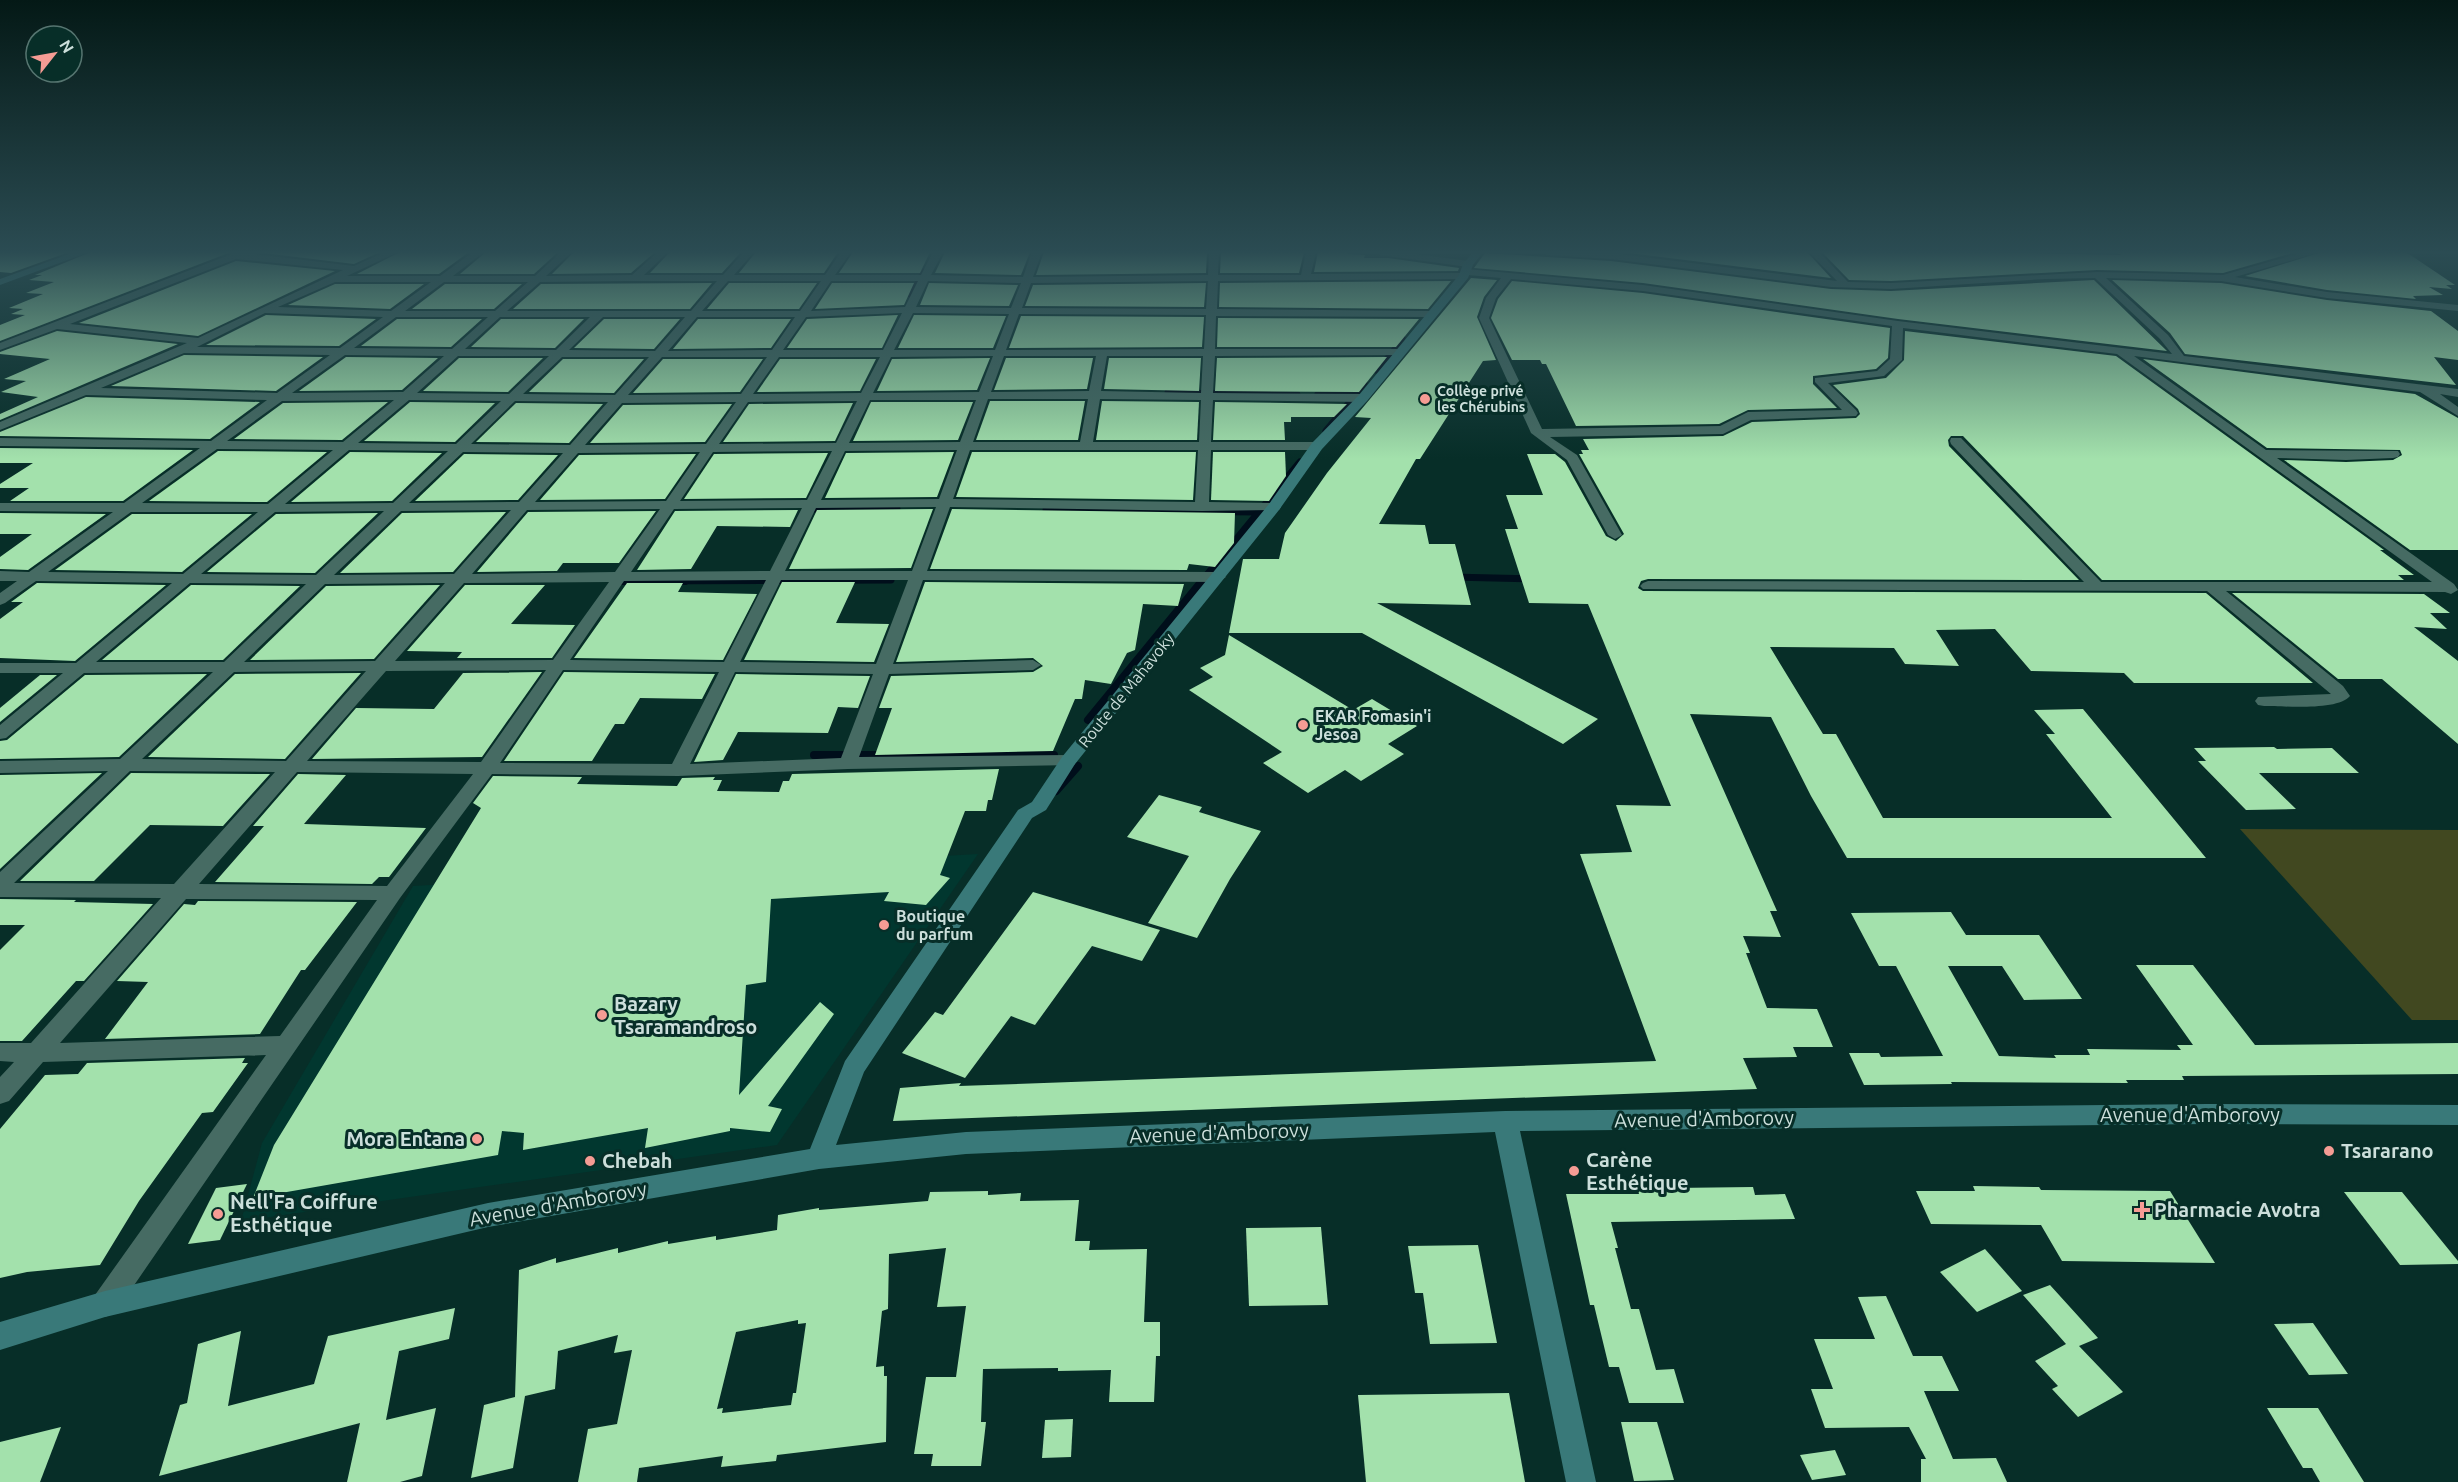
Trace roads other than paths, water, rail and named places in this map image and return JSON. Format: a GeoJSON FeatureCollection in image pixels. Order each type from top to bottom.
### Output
{"type":"FeatureCollection","features":[{"type":"Feature","properties":{"kind":"street"},"geometry":{"type":"LineString","coordinates":[[0,347],[68,321]]}},
{"type":"Feature","properties":{"kind":"street"},"geometry":{"type":"LineString","coordinates":[[0,426],[182,350],[241,321]]}},
{"type":"Feature","properties":{"kind":"street"},"geometry":{"type":"LineString","coordinates":[[0,600],[385,321]]}},
{"type":"Feature","properties":{"kind":"street"},"geometry":{"type":"LineString","coordinates":[[0,734],[406,396],[488,321]]}},
{"type":"Feature","properties":{"kind":"street"},"geometry":{"type":"LineString","coordinates":[[0,884],[592,321]]}},
{"type":"Feature","properties":{"kind":"street"},"geometry":{"type":"LineString","coordinates":[[0,1094],[687,321]]}},
{"type":"Feature","properties":{"kind":"street"},"geometry":{"type":"LineString","coordinates":[[105,1304],[393,893],[486,769],[797,321]]}},
{"type":"Feature","properties":{"kind":"street"},"geometry":{"type":"LineString","coordinates":[[678,770],[903,321]]}},
{"type":"Feature","properties":{"kind":"street"},"geometry":{"type":"LineString","coordinates":[[848,763],[1011,321]]}},
{"type":"Feature","properties":{"kind":"street"},"geometry":{"type":"LineString","coordinates":[[1202,507],[1212,321]]}},
{"type":"Feature","properties":{"kind":"street","name":"Route de Mahavoky"},"geometry":{"type":"LineString","coordinates":[[819,1158],[853,1068],[1025,814],[1039,806],[1068,761],[1274,507],[1317,446],[1363,398],[1425,321]]}},
{"type":"Feature","properties":{"kind":"street"},"geometry":{"type":"LineString","coordinates":[[1485,321],[1537,434],[1572,458],[1615,535]]}},
{"type":"Feature","properties":{"kind":"street"},"geometry":{"type":"LineString","coordinates":[[1878,321],[2458,393]]}},
{"type":"Feature","properties":{"kind":"street"},"geometry":{"type":"LineString","coordinates":[[2147,321],[2164,337],[2181,359]]}},
{"type":"Feature","properties":{"kind":"street"},"geometry":{"type":"LineString","coordinates":[[1537,434],[1723,430],[1748,416],[1852,413],[1818,380],[1880,375],[1896,360],[1898,324]]}},
{"type":"Feature","properties":{"kind":"street"},"geometry":{"type":"LineString","coordinates":[[56,326],[199,342]]}},
{"type":"Feature","properties":{"kind":"street"},"geometry":{"type":"LineString","coordinates":[[182,350],[659,354],[1400,352]]}},
{"type":"Feature","properties":{"kind":"street"},"geometry":{"type":"LineString","coordinates":[[1086,446],[1102,352]]}},
{"type":"Feature","properties":{"kind":"street"},"geometry":{"type":"LineString","coordinates":[[2120,352],[2453,591]]}},
{"type":"Feature","properties":{"kind":"street"},"geometry":{"type":"LineString","coordinates":[[2424,389],[2458,412]]}},
{"type":"Feature","properties":{"kind":"street"},"geometry":{"type":"LineString","coordinates":[[85,391],[282,397],[618,399],[864,399],[1095,395],[1363,398]]}},
{"type":"Feature","properties":{"kind":"street"},"geometry":{"type":"LineString","coordinates":[[1956,441],[2096,586]]}},
{"type":"Feature","properties":{"kind":"street"},"geometry":{"type":"LineString","coordinates":[[0,442],[573,450],[710,447],[1317,446]]}},
{"type":"Feature","properties":{"kind":"street"},"geometry":{"type":"LineString","coordinates":[[2263,454],[2346,456],[2393,454]]}},
{"type":"Feature","properties":{"kind":"street"},"geometry":{"type":"LineString","coordinates":[[0,507],[396,508],[524,505],[944,503],[1274,507]]}},
{"type":"Feature","properties":{"kind":"street"},"geometry":{"type":"LineString","coordinates":[[0,576],[319,580],[837,575],[1218,577]]}},
{"type":"Feature","properties":{"kind":"street"},"geometry":{"type":"LineString","coordinates":[[1648,586],[2210,586],[2453,591]]}},
{"type":"Feature","properties":{"kind":"street"},"geometry":{"type":"LineString","coordinates":[[2210,586],[2337,690],[2341,696],[2332,700],[2264,701]]}},
{"type":"Feature","properties":{"kind":"street"},"geometry":{"type":"LineString","coordinates":[[0,668],[559,665],[882,669],[1033,665]]}},
{"type":"Feature","properties":{"kind":"street"},"geometry":{"type":"LineString","coordinates":[[0,767],[125,765],[678,770],[848,763],[1068,761]]}},
{"type":"Feature","properties":{"kind":"street"},"geometry":{"type":"LineString","coordinates":[[0,890],[393,893]]}},
{"type":"Feature","properties":{"kind":"street"},"geometry":{"type":"LineString","coordinates":[[0,1052],[37,1053],[286,1045]]}},
{"type":"Feature","properties":{"kind":"street","name":"Avenue d'Amborovy"},"geometry":{"type":"LineString","coordinates":[[0,1336],[105,1304],[488,1215],[819,1158],[966,1143],[1505,1121],[2208,1114],[2458,1115]]}},
{"type":"Feature","properties":{"kind":"street"},"geometry":{"type":"LineString","coordinates":[[1505,1121],[1581,1482]]}},
{"type":"Feature","properties":{"kind":"waterway"},"geometry":{"type":"LineString","coordinates":[[1376,371],[1403,338]]}},
{"type":"Feature","properties":{"kind":"waterway"},"geometry":{"type":"LineString","coordinates":[[1353,398],[1365,383]]}},
{"type":"Feature","properties":{"kind":"waterway"},"geometry":{"type":"LineString","coordinates":[[1167,392],[1298,394]]}},
{"type":"Feature","properties":{"kind":"waterway"},"geometry":{"type":"LineString","coordinates":[[1317,394],[1357,392]]}},
{"type":"Feature","properties":{"kind":"waterway"},"geometry":{"type":"LineString","coordinates":[[1326,431],[1354,397]]}},
{"type":"Feature","properties":{"kind":"waterway"},"geometry":{"type":"LineString","coordinates":[[1259,512],[1300,462]]}},
{"type":"Feature","properties":{"kind":"waterway"},"geometry":{"type":"LineString","coordinates":[[806,509],[897,509]]}},
{"type":"Feature","properties":{"kind":"waterway"},"geometry":{"type":"LineString","coordinates":[[1046,510],[1259,512]]}},
{"type":"Feature","properties":{"kind":"waterway"},"geometry":{"type":"LineString","coordinates":[[1201,582],[1259,512]]}},
{"type":"Feature","properties":{"kind":"waterway"},"geometry":{"type":"LineString","coordinates":[[1451,577],[1533,579]]}},
{"type":"Feature","properties":{"kind":"waterway"},"geometry":{"type":"LineString","coordinates":[[685,581],[614,581],[891,580]]}},
{"type":"Feature","properties":{"kind":"waterway"},"geometry":{"type":"LineString","coordinates":[[1088,720],[1202,581]]}},
{"type":"Feature","properties":{"kind":"waterway"},"geometry":{"type":"LineString","coordinates":[[814,755],[1054,755]]}},
{"type":"Feature","properties":{"kind":"waterway"},"geometry":{"type":"LineString","coordinates":[[1056,791],[1078,766]]}},
{"type":"Feature","properties":{"kind":"place","name":"Collège privé les Chérubins"},"geometry":{"type":"Point","coordinates":[1425,399]}},
{"type":"Feature","properties":{"kind":"place","name":"EKAR Fomasin'i Jesoa"},"geometry":{"type":"Point","coordinates":[1303,725]}},
{"type":"Feature","properties":{"kind":"place","name":"Boutique du parfum"},"geometry":{"type":"Point","coordinates":[884,925]}},
{"type":"Feature","properties":{"kind":"place","name":"Bazary Tsaramandroso"},"geometry":{"type":"Point","coordinates":[602,1015]}},
{"type":"Feature","properties":{"kind":"place","name":"Mora Entana"},"geometry":{"type":"Point","coordinates":[477,1139]}},
{"type":"Feature","properties":{"kind":"place","name":"Tsararano"},"geometry":{"type":"Point","coordinates":[2329,1151]}},
{"type":"Feature","properties":{"kind":"place","name":"Chebah"},"geometry":{"type":"Point","coordinates":[590,1161]}},
{"type":"Feature","properties":{"kind":"place","name":"Carène Esthétique"},"geometry":{"type":"Point","coordinates":[1574,1171]}},
{"type":"Feature","properties":{"kind":"place","name":"Pharmacie Avotra"},"geometry":{"type":"Point","coordinates":[2142,1210]}},
{"type":"Feature","properties":{"kind":"place","name":"Nell'Fa Coiffure Esthétique"},"geometry":{"type":"Point","coordinates":[218,1214]}}]}
